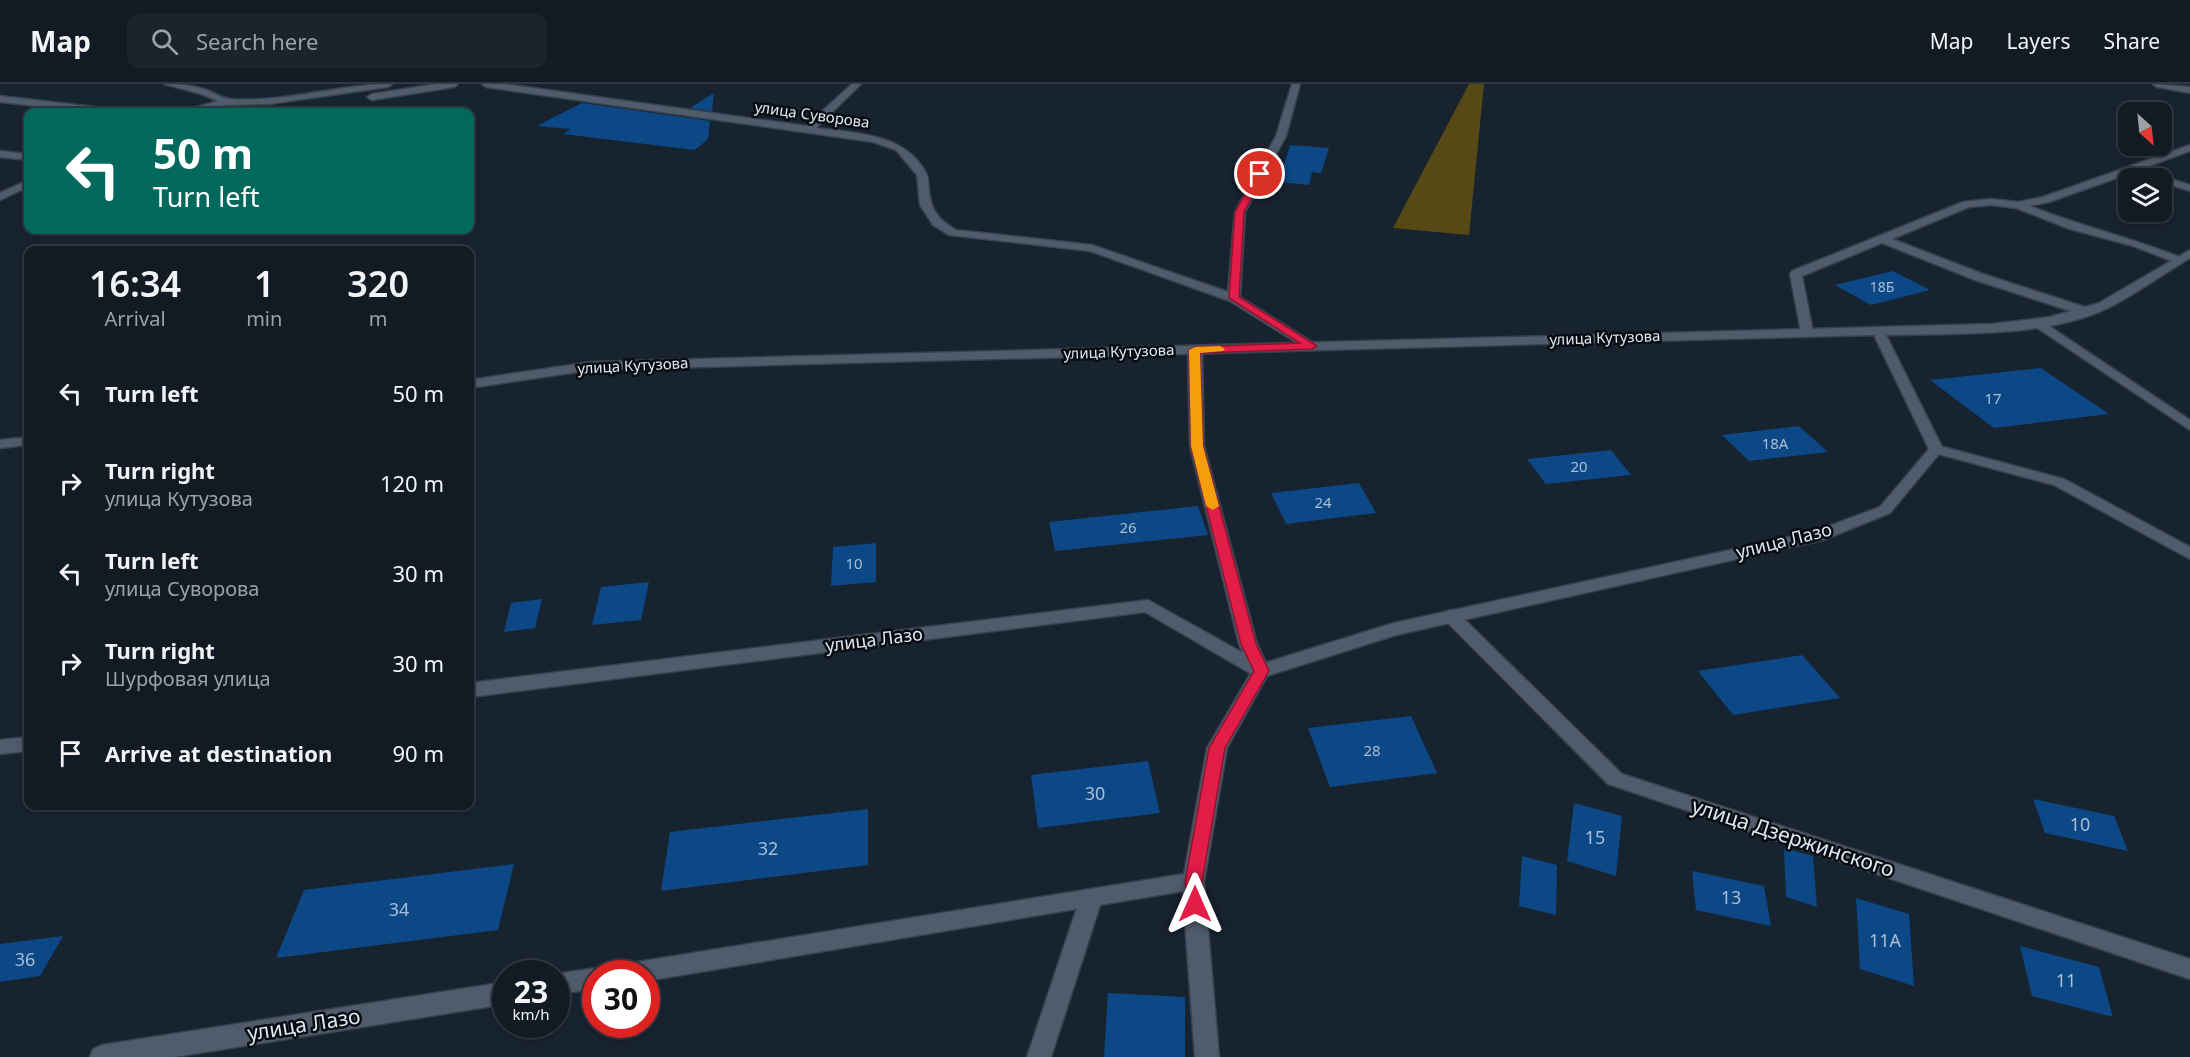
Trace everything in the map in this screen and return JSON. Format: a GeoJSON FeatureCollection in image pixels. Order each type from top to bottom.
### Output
{"type":"FeatureCollection","features":[{"type":"Feature","properties":{"kind":"street"},"geometry":{"type":"LineString","coordinates":[[168,84],[209,90],[227,102]]}},
{"type":"Feature","properties":{"kind":"street"},"geometry":{"type":"LineString","coordinates":[[201,108],[227,102],[269,101],[388,84]]}},
{"type":"Feature","properties":{"kind":"street"},"geometry":{"type":"LineString","coordinates":[[269,101],[295,105],[454,84]]}},
{"type":"Feature","properties":{"kind":"street","name":"улица Суворова"},"geometry":{"type":"LineString","coordinates":[[486,84],[874,139],[899,148],[922,174],[925,205],[937,223],[953,233],[1092,248],[1234,298],[1312,346]]}},
{"type":"Feature","properties":{"kind":"street"},"geometry":{"type":"LineString","coordinates":[[809,129],[857,84]]}},
{"type":"Feature","properties":{"kind":"street"},"geometry":{"type":"LineString","coordinates":[[1234,298],[1240,212],[1281,136],[1296,84]]}},
{"type":"Feature","properties":{"kind":"street"},"geometry":{"type":"LineString","coordinates":[[2157,84],[2190,90]]}},
{"type":"Feature","properties":{"kind":"street"},"geometry":{"type":"LineString","coordinates":[[0,99],[78,108]]}},
{"type":"Feature","properties":{"kind":"street"},"geometry":{"type":"LineString","coordinates":[[2133,168],[2190,148]]}},
{"type":"Feature","properties":{"kind":"street"},"geometry":{"type":"LineString","coordinates":[[0,154],[24,157]]}},
{"type":"Feature","properties":{"kind":"street"},"geometry":{"type":"LineString","coordinates":[[2018,205],[2045,200],[2118,173]]}},
{"type":"Feature","properties":{"kind":"street"},"geometry":{"type":"LineString","coordinates":[[2172,182],[2190,188]]}},
{"type":"Feature","properties":{"kind":"street"},"geometry":{"type":"LineString","coordinates":[[0,196],[24,185]]}},
{"type":"Feature","properties":{"kind":"street"},"geometry":{"type":"LineString","coordinates":[[1807,332],[1796,274],[1967,204],[1991,202],[2018,205],[2074,227],[2137,243],[2178,260]]}},
{"type":"Feature","properties":{"kind":"street"},"geometry":{"type":"LineString","coordinates":[[1882,239],[1979,277],[2087,312]]}},
{"type":"Feature","properties":{"kind":"street"},"geometry":{"type":"LineString","coordinates":[[2190,253],[2103,306],[2040,324],[1878,331],[1936,449],[2059,482],[2190,554]]}},
{"type":"Feature","properties":{"kind":"street"},"geometry":{"type":"LineString","coordinates":[[2040,324],[2190,426]]}},
{"type":"Feature","properties":{"kind":"street","name":"улица Кутузова"},"geometry":{"type":"LineString","coordinates":[[474,383],[591,366],[1878,331]]}},
{"type":"Feature","properties":{"kind":"street"},"geometry":{"type":"LineString","coordinates":[[1195,350],[1197,446],[1248,644],[1261,671],[1217,748],[1193,882],[1207,1057]]}},
{"type":"Feature","properties":{"kind":"street"},"geometry":{"type":"LineString","coordinates":[[0,444],[24,441]]}},
{"type":"Feature","properties":{"kind":"street","name":"улица Лазо"},"geometry":{"type":"LineString","coordinates":[[474,690],[1148,606],[1261,671],[1394,629],[1817,536],[1885,510],[1936,449]]}},
{"type":"Feature","properties":{"kind":"street","name":"улица Дзержинского"},"geometry":{"type":"LineString","coordinates":[[1451,616],[1615,779],[2190,969]]}},
{"type":"Feature","properties":{"kind":"street"},"geometry":{"type":"LineString","coordinates":[[0,747],[24,744]]}},
{"type":"Feature","properties":{"kind":"street"},"geometry":{"type":"LineString","coordinates":[[660,968],[1193,882]]}},
{"type":"Feature","properties":{"kind":"street"},"geometry":{"type":"LineString","coordinates":[[1039,1057],[1090,899]]}},
{"type":"Feature","properties":{"kind":"street","name":"улица Лазо"},"geometry":{"type":"LineString","coordinates":[[102,1057],[492,995]]}},
{"type":"Feature","properties":{"kind":"shaded area"},"geometry":{"type":"Polygon","coordinates":[[[1469,84],[1484,84],[1469,235],[1393,228],[1469,84]]]}},
{"type":"Feature","properties":{"kind":"building"},"geometry":{"type":"Polygon","coordinates":[[[714,93],[712,111],[690,108],[714,93]]]}},
{"type":"Feature","properties":{"kind":"building"},"geometry":{"type":"Polygon","coordinates":[[[582,103],[710,121],[708,139],[695,150],[563,134],[571,129],[537,126],[582,103]]]}},
{"type":"Feature","properties":{"kind":"building"},"geometry":{"type":"Polygon","coordinates":[[[1290,145],[1329,148],[1321,173],[1312,172],[1309,185],[1279,182],[1290,145]]]}},
{"type":"Feature","properties":{"kind":"building"},"geometry":{"type":"Polygon","coordinates":[[[1893,271],[1930,290],[1871,305],[1835,285],[1893,271]]]}},
{"type":"Feature","properties":{"kind":"building"},"geometry":{"type":"Polygon","coordinates":[[[2041,368],[2109,414],[1994,428],[1930,380],[2041,368]]]}},
{"type":"Feature","properties":{"kind":"building"},"geometry":{"type":"Polygon","coordinates":[[[1799,426],[1828,452],[1749,461],[1722,435],[1799,426]]]}},
{"type":"Feature","properties":{"kind":"building"},"geometry":{"type":"Polygon","coordinates":[[[1611,450],[1631,475],[1546,484],[1527,459],[1611,450]]]}},
{"type":"Feature","properties":{"kind":"building"},"geometry":{"type":"Polygon","coordinates":[[[1359,483],[1376,513],[1286,524],[1271,493],[1359,483]]]}},
{"type":"Feature","properties":{"kind":"building"},"geometry":{"type":"Polygon","coordinates":[[[1198,506],[1208,535],[1055,551],[1049,522],[1198,506]]]}},
{"type":"Feature","properties":{"kind":"building"},"geometry":{"type":"Polygon","coordinates":[[[876,543],[876,582],[831,586],[833,547],[876,543]]]}},
{"type":"Feature","properties":{"kind":"building"},"geometry":{"type":"Polygon","coordinates":[[[649,582],[641,620],[592,625],[601,587],[649,582]]]}},
{"type":"Feature","properties":{"kind":"building"},"geometry":{"type":"Polygon","coordinates":[[[542,599],[535,628],[504,632],[511,603],[542,599]]]}},
{"type":"Feature","properties":{"kind":"building"},"geometry":{"type":"Polygon","coordinates":[[[1802,655],[1840,698],[1733,715],[1698,671],[1802,655]]]}},
{"type":"Feature","properties":{"kind":"building"},"geometry":{"type":"Polygon","coordinates":[[[1411,716],[1437,773],[1330,787],[1308,728],[1411,716]]]}},
{"type":"Feature","properties":{"kind":"building"},"geometry":{"type":"Polygon","coordinates":[[[1148,761],[1160,813],[1038,828],[1031,775],[1148,761]]]}},
{"type":"Feature","properties":{"kind":"building"},"geometry":{"type":"Polygon","coordinates":[[[2033,799],[2114,816],[2128,851],[2045,833],[2033,799]]]}},
{"type":"Feature","properties":{"kind":"building"},"geometry":{"type":"Polygon","coordinates":[[[1574,803],[1622,816],[1616,876],[1567,861],[1574,803]]]}},
{"type":"Feature","properties":{"kind":"building"},"geometry":{"type":"Polygon","coordinates":[[[868,809],[868,865],[661,891],[670,832],[868,809]]]}},
{"type":"Feature","properties":{"kind":"building"},"geometry":{"type":"Polygon","coordinates":[[[1784,848],[1813,856],[1817,907],[1786,897],[1784,848]]]}},
{"type":"Feature","properties":{"kind":"building"},"geometry":{"type":"Polygon","coordinates":[[[1522,856],[1557,865],[1556,915],[1519,906],[1522,856]]]}},
{"type":"Feature","properties":{"kind":"building"},"geometry":{"type":"Polygon","coordinates":[[[514,864],[498,930],[276,958],[304,890],[514,864]]]}},
{"type":"Feature","properties":{"kind":"building"},"geometry":{"type":"Polygon","coordinates":[[[1692,871],[1764,886],[1771,926],[1696,910],[1692,871]]]}},
{"type":"Feature","properties":{"kind":"building"},"geometry":{"type":"Polygon","coordinates":[[[1856,898],[1909,914],[1914,986],[1860,969],[1856,898]]]}},
{"type":"Feature","properties":{"kind":"building"},"geometry":{"type":"Polygon","coordinates":[[[63,936],[40,976],[0,982],[0,944],[63,936]]]}},
{"type":"Feature","properties":{"kind":"building"},"geometry":{"type":"Polygon","coordinates":[[[2020,946],[2099,967],[2113,1017],[2032,996],[2020,946]]]}},
{"type":"Feature","properties":{"kind":"building"},"geometry":{"type":"Polygon","coordinates":[[[1108,993],[1185,997],[1185,1057],[1104,1057],[1108,993]]]}},
{"type":"Feature","properties":{"kind":"slow traffic"},"geometry":{"type":"LineString","coordinates":[[1213,506],[1197,446],[1195,350],[1220,349]]}},
{"type":"Feature","properties":{"kind":"route"},"geometry":{"type":"LineString","coordinates":[[1195,904],[1193,882],[1217,748],[1261,671],[1248,644],[1197,446],[1195,350],[1312,346],[1234,298],[1240,212],[1260,174]]}}]}
